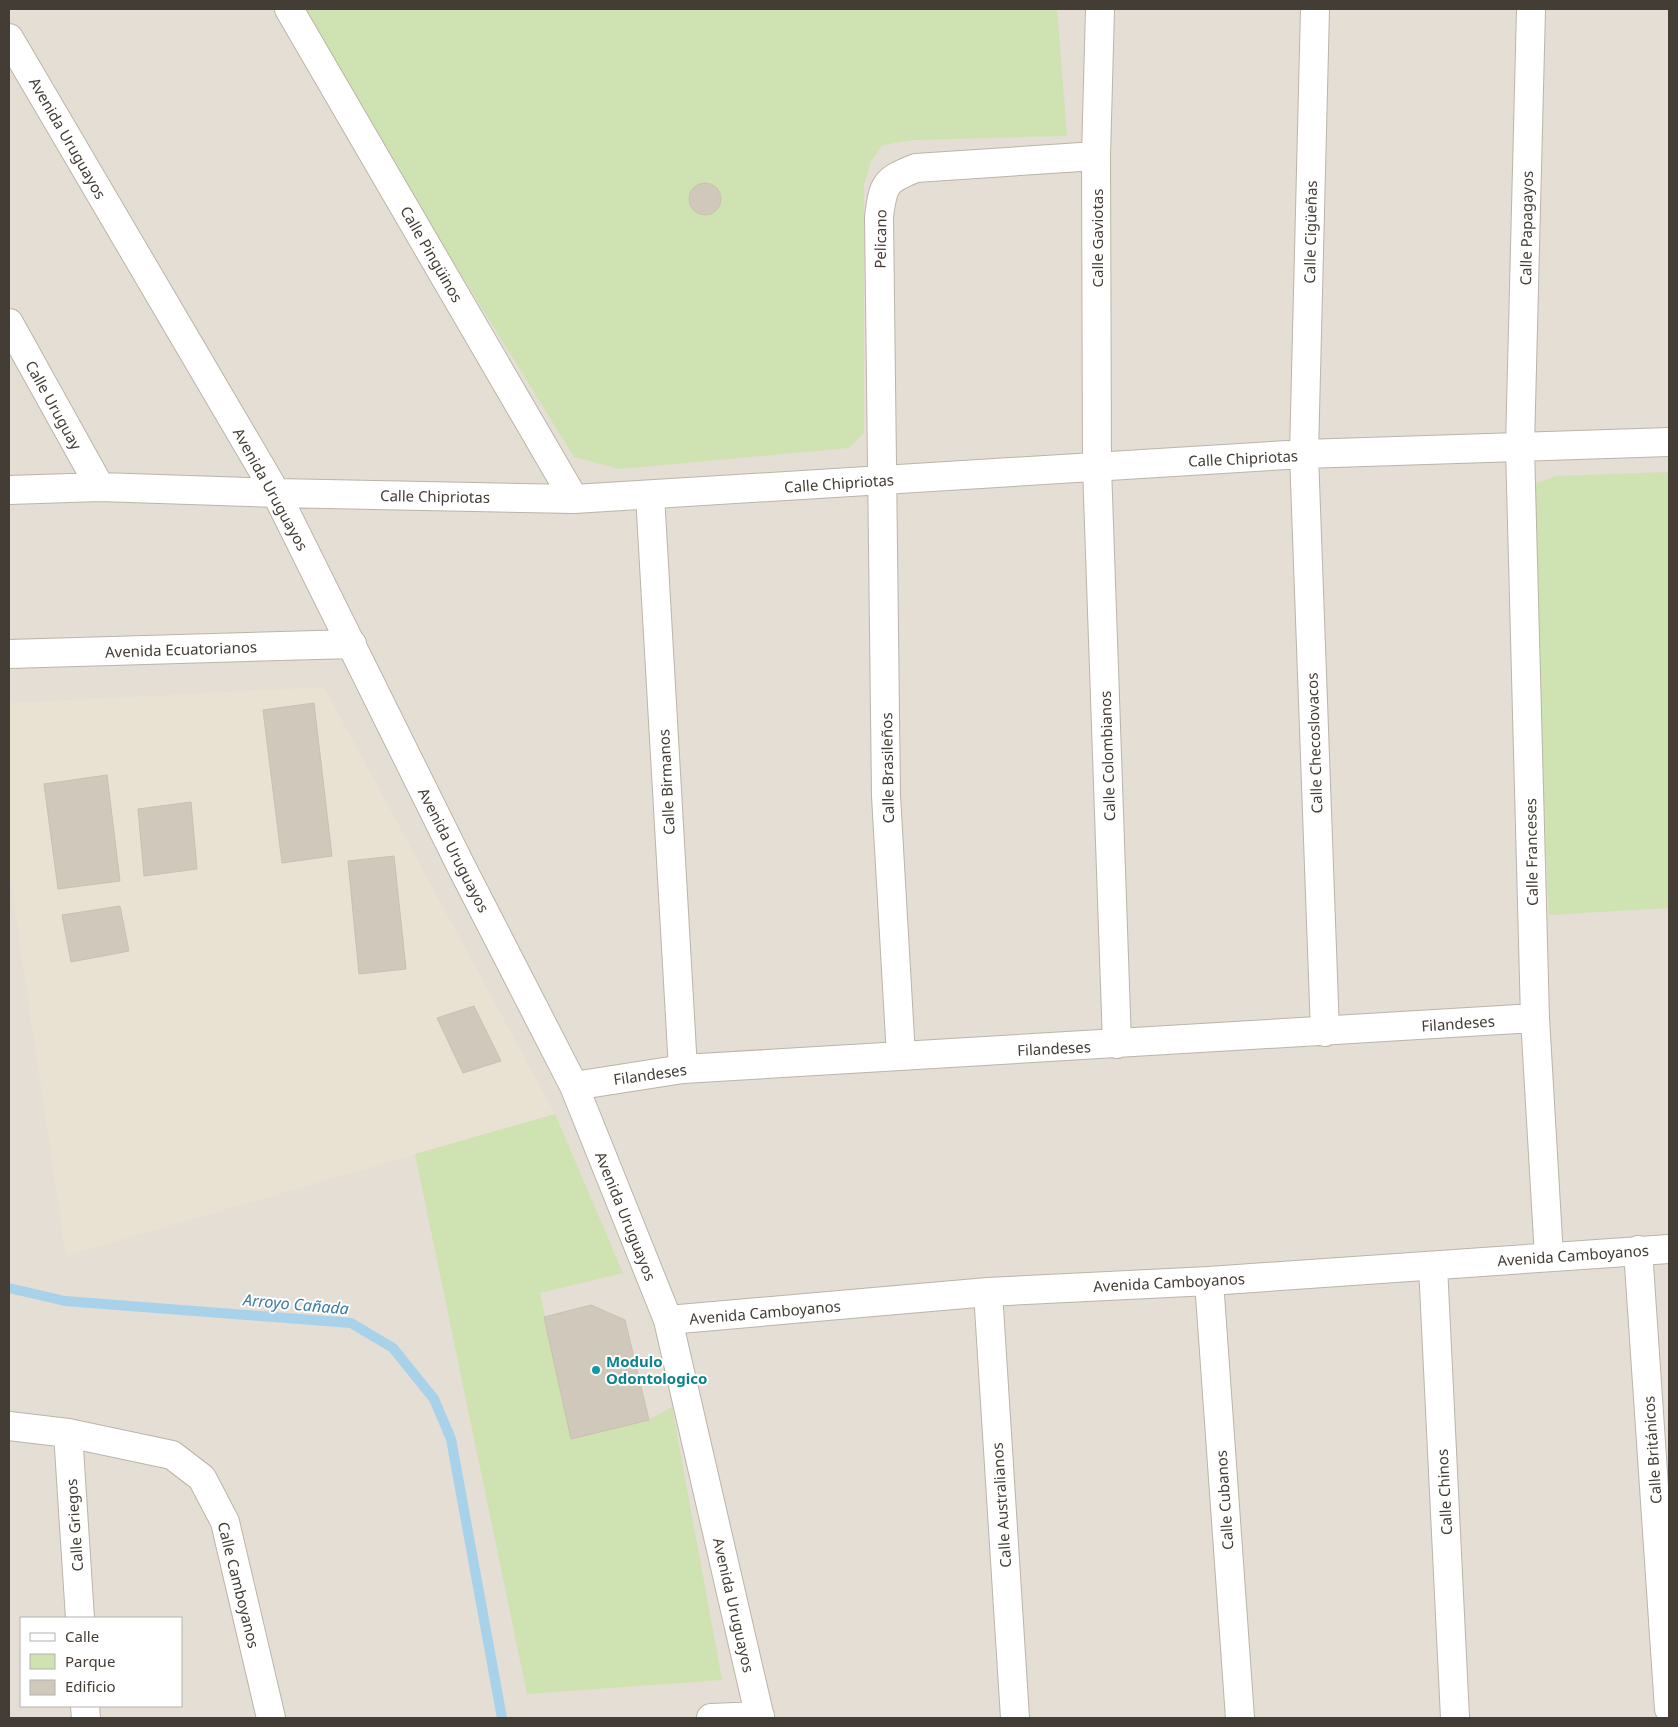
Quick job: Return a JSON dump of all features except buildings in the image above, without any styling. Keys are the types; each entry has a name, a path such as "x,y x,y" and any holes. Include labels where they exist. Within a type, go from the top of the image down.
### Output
{"street":[{"name":"Calle Pingüinos","path":"289,9 574,499"},
{"name":"Calle Gaviotas","path":"1098,467 1096,156 1100,9"},
{"name":"Calle Cigüeñas","path":"1304,454 1315,9"},
{"name":"Calle Papagayos","path":"1520,447 1531,9"},
{"name":"Avenida Uruguayos","path":"9,38 276,493 462,868 574,1086 668,1320 760,1717"},
{"name":"Pelicano","path":"884,480 879,217 882,192 895,176 916,168 1096,156"},
{"name":"Calle Uruguay","path":"9,323 100,487"},
{"name":"Calle Chipriotas","path":"9,490 100,487 276,493 574,499 1304,454 1669,442"},
{"name":"Calle Franceses","path":"1520,447 1535,1018 1549,1257"},
{"name":"Calle Checoslovacos","path":"1304,454 1325,1032"},
{"name":"Calle Colombianos","path":"1098,467 1117,1044"},
{"name":"Calle Brasileños","path":"884,480 886,796 901,1056"},
{"name":"Calle Birmanos","path":"650,495 682,1069"},
{"name":"Avenida Ecuatorianos","path":"9,654 352,644"},
{"name":"Filandeses","path":"574,1086 682,1069 1535,1018"},
{"name":"Avenida Camboyanos","path":"668,1320 988,1292 1209,1281 1669,1249"},
{"name":"Calle Británicos","path":"1638,1250 1669,1709"},
{"name":"Calle Chinos","path":"1432,1266 1455,1718"},
{"name":"Calle Cubanos","path":"1209,1281 1240,1718"},
{"name":"Calle Australianos","path":"988,1292 1015,1718"},
{"name":"Calle Camboyanos","path":"9,1426 68,1432 172,1455 202,1478 225,1522 270,1718"},
{"name":"Calle Griegos","path":"68,1432 80,1617"},
{"path":"711,1718 760,1717"}],"shaded area":[{"path":"9,9 1669,9 1669,1718 9,1718"},
{"path":"324,687 555,1114 66,1256 9,872 9,703"}],"green space":[{"path":"290,9 1057,9 1067,136 914,140 882,145 871,161 864,185 864,433 849,448 620,469 574,457 433,229"},
{"path":"1669,472 1669,908 1549,915 1530,492 1536,483 1555,476"},
{"path":"555,1114 623,1273 540,1293 571,1439 649,1420 672,1407 722,1680 527,1694 415,1154"}],"waterway":[{"name":"Arroyo Cañada","path":"9,1288 65,1301 351,1323 393,1348 434,1399 451,1439 502,1718"}],"place":[{"name":"Modulo Odontologico","path":"596,1370"}]}
